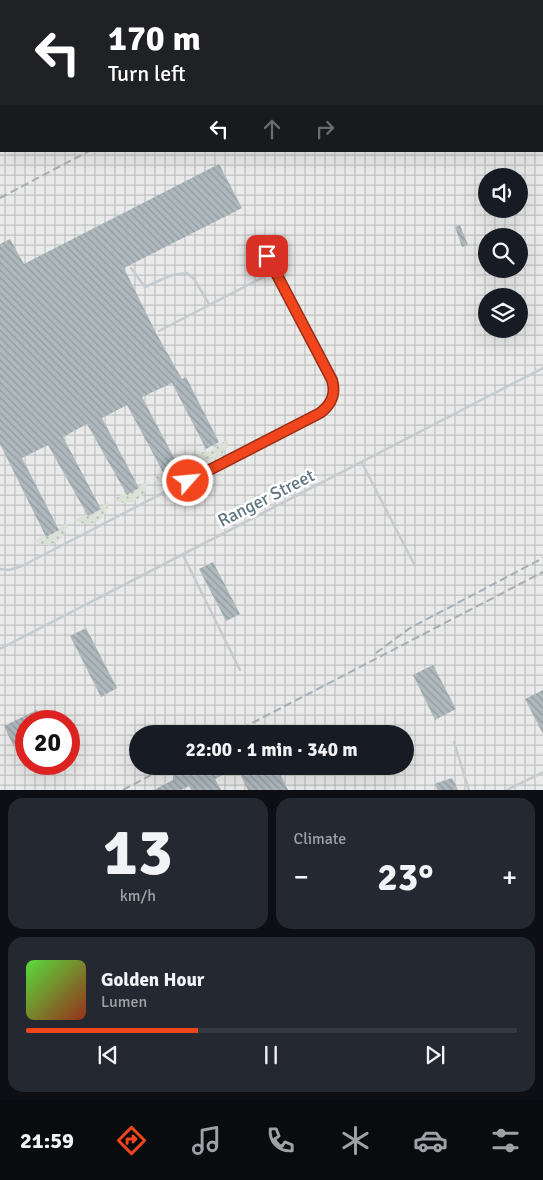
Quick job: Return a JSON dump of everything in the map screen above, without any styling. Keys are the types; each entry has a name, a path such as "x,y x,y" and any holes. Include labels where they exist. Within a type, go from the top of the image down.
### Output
{"lane":[{"path":"0,569 9,570 22,566 327,408 333,395 332,380 259,240"},
{"path":"131,268 145,287 172,275 187,273 194,279 209,304"},
{"path":"159,331 275,272"},
{"name":"Ranger Street","path":"0,649 543,368"},
{"path":"362,463 414,564"},
{"path":"183,555 240,670"},
{"path":"454,742 468,790"},
{"path":"507,790 543,772"}],"shaded area":[{"path":"0,152 543,152 543,790 0,790"},
{"path":"228,439 228,444 221,455 204,461 195,457 206,450 207,453"},
{"path":"185,461 182,472 174,480 157,482 152,479 163,473 165,476 179,469 177,465"},
{"path":"147,481 144,492 136,500 125,503 114,499 125,493 127,495"},
{"path":"108,502 105,513 97,521 86,524 75,520 87,514 88,516"},
{"path":"67,523 64,534 56,542 45,545 34,541 45,535 46,537"}],"building":[{"path":"219,164 242,208 124,268 156,333 182,379 186,377 219,442 206,449 172,383 142,397 180,469 165,476 127,405 102,418 139,488 127,495 87,424 63,437 101,509 88,516 48,445 22,458 59,530 46,537 0,444 0,244 10,239 24,264"},
{"path":"460,225 468,245 462,247 455,227"},
{"path":"213,562 240,614 226,621 199,569"},
{"path":"86,628 117,688 101,697 70,636"},
{"path":"433,665 456,709 435,720 413,675"},
{"path":"543,690 543,734 525,699"},
{"path":"15,721 15,746 14,747 4,726"},
{"path":"173,775 222,775 215,779 221,790 191,790 189,786 181,790 154,790 173,780"},
{"path":"240,775 280,775 288,790 248,790"},
{"path":"452,778 458,790 438,790 434,784"}],"railway":[{"path":"0,198 87,152"},
{"path":"376,653 410,628 543,558"},
{"path":"248,725 543,572"},
{"path":"123,790 151,775"}],"route":[{"path":"188,481 320,413 331,402 334,387 332,380 267,256"}]}
